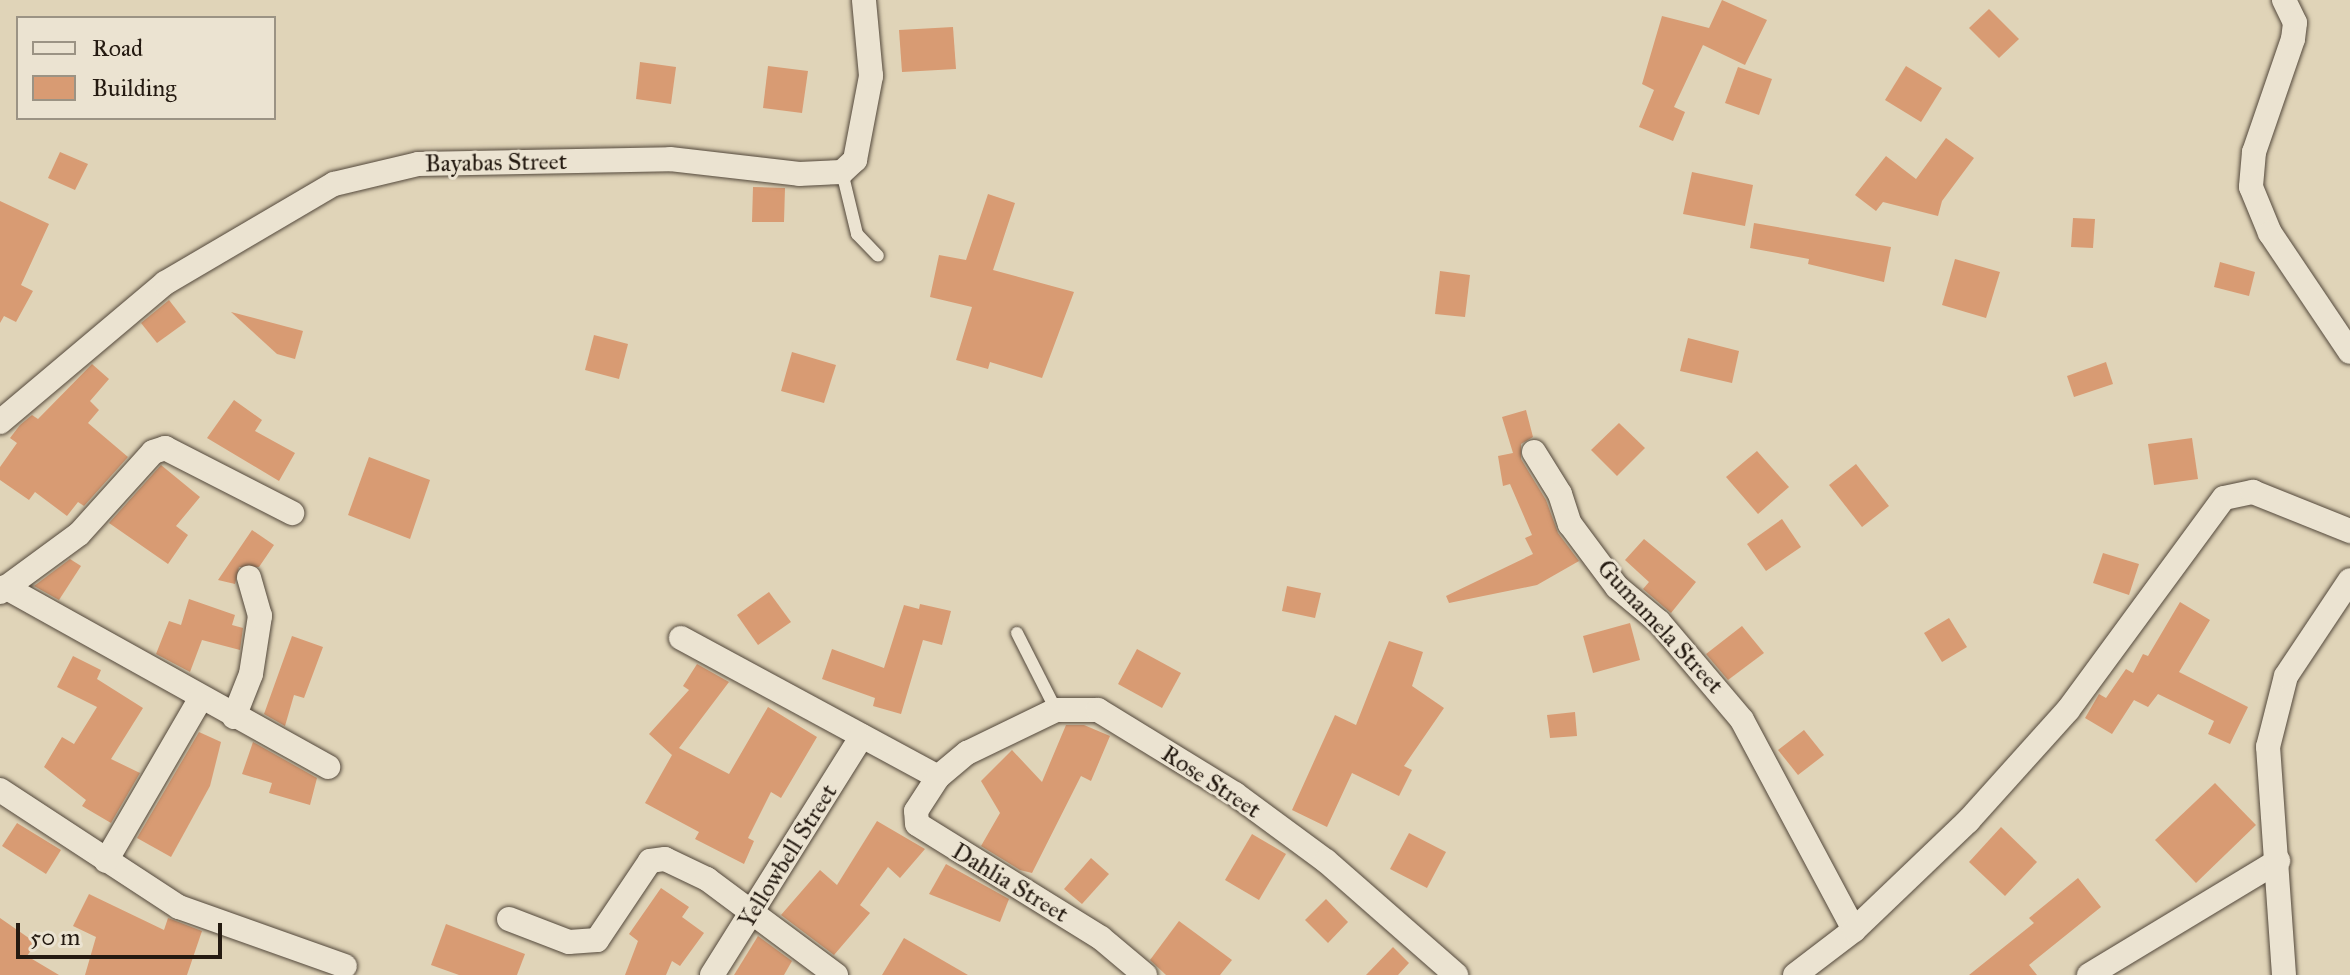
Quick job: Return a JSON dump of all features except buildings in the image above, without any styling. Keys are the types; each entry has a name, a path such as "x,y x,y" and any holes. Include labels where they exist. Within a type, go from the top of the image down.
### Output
{"street":[{"path":"842,172 855,160 871,76 864,0"},
{"path":"2284,0 2295,23 2293,39 2254,152 2251,187 2270,233 2350,352"},
{"name":"Bayabas Street","path":"0,422 165,283 334,184 433,163 670,159 799,174 842,172"},
{"path":"292,513 165,448 153,452 79,534 2,589 328,767"},
{"name":"Gumamela Street","path":"1534,452 1560,494 1570,524 1617,587 1659,622 1742,720 1854,930"},
{"path":"1795,975 1854,930 1944,848 2068,710 2224,498 2253,492 2350,531"},
{"path":"234,717 251,674 260,616 249,578"},
{"path":"2284,975 2268,747 2286,676 2350,580"},
{"path":"681,638 938,777"},
{"path":"106,861 201,698"},
{"name":"Rose Street","path":"938,777 967,753 1056,710 1098,710 1235,794 1393,915 1456,975"},
{"name":"Yellowbell Street","path":"712,975 755,912 862,736"},
{"name":"Dahlia Street","path":"938,777 916,811 917,824 1101,938 1145,975"},
{"path":"0,790 106,861 190,912 345,966"},
{"path":"509,919 569,942 583,945 597,940 650,861 665,859 755,912 836,975"},
{"path":"2089,975 2278,861"}],"lane":[{"path":"842,172 857,234 878,256"},
{"path":"1017,633 1056,710"}]}
